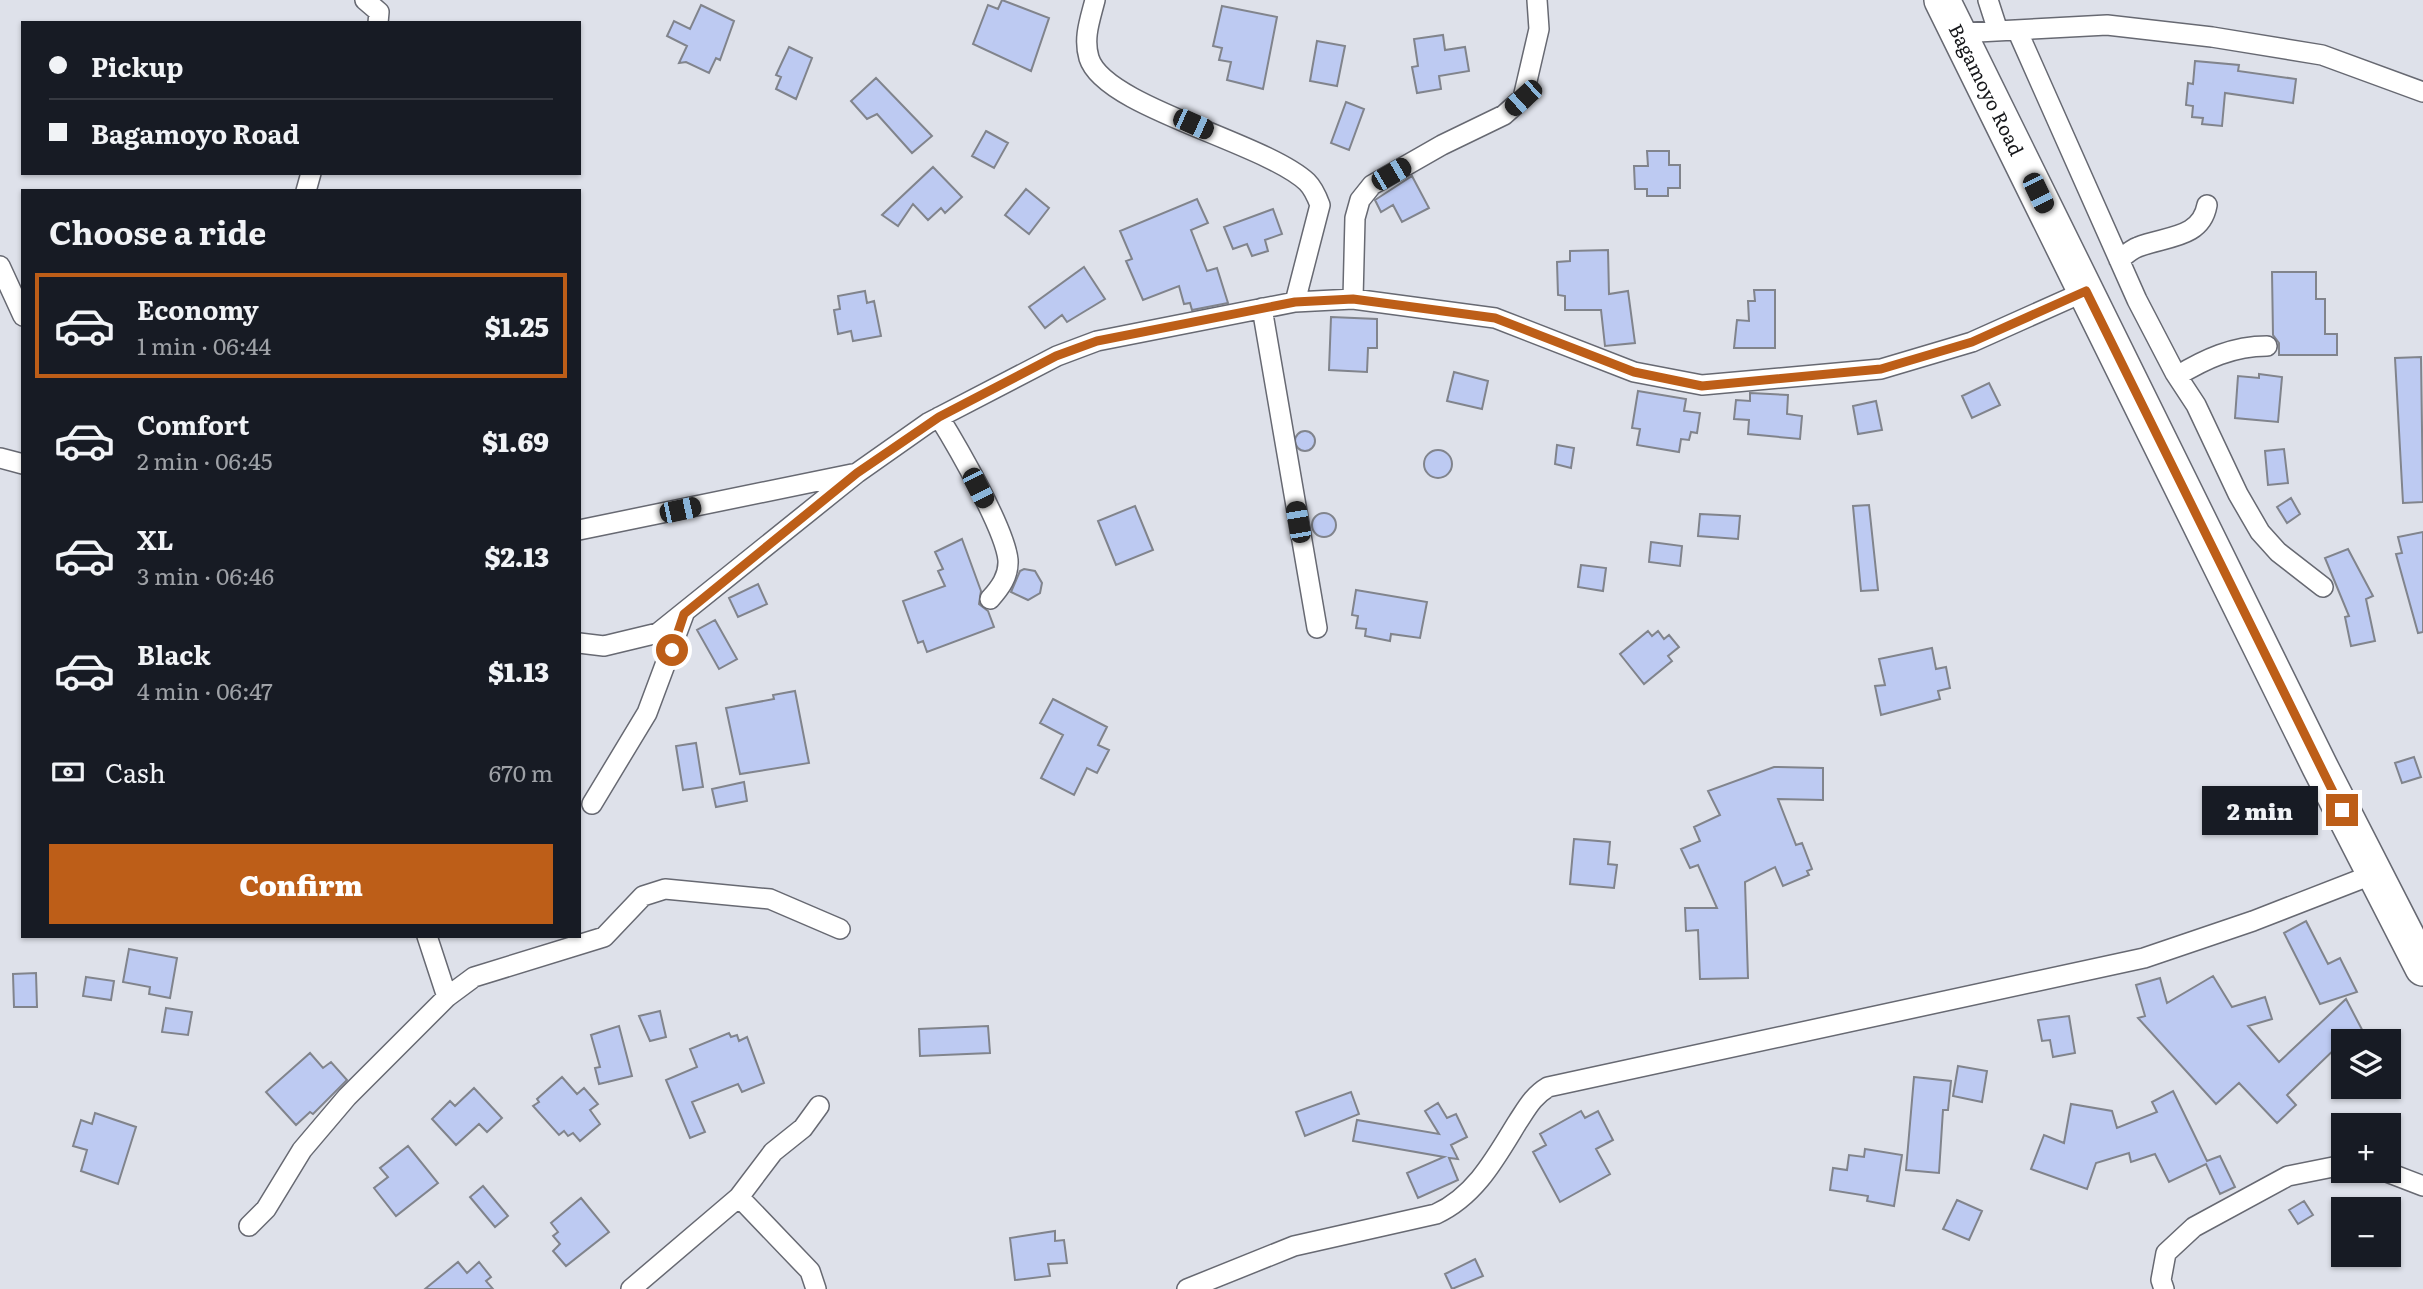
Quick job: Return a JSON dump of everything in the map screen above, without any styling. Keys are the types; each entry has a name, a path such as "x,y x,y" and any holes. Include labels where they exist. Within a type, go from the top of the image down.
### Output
{"highway":[{"name":"Bagamoyo Road","path":"1942,0 2423,968"}],"street":[{"path":"365,0 379,12 378,21"},
{"path":"1096,0 1086,37 1090,61 1105,80 1125,94 1239,144 1306,181 1314,191 1320,205 1295,302"},
{"path":"1353,299 1355,219 1360,200 1372,184 1442,145 1504,115 1523,98 1539,29 1537,0"},
{"path":"1988,0 2008,30 2137,300 2177,376 2196,405 2260,532 2278,552 2323,587"},
{"path":"1959,33 2107,25 2211,37 2322,55 2423,92"},
{"path":"2119,260 2137,247 2184,234 2196,227 2204,219 2207,205"},
{"path":"0,266 21,312"},
{"path":"581,643 604,646 657,634 857,473 939,417 1056,356 1097,341 1295,302 1353,299 1495,318 1634,372 1702,386 1881,369 1972,342 2086,291"},
{"path":"1262,308 1317,628"},
{"path":"2177,376 2206,360 2239,347 2267,346"},
{"path":"939,417 957,446 1004,545 1007,570 1003,581 990,599"},
{"path":"0,458 21,463"},
{"path":"581,530 857,473"},
{"path":"592,804 647,713 684,614"},
{"path":"1187,1289 1294,1246 1436,1214 1455,1205 1488,1169 1531,1100 1548,1087 2144,958 2253,921 2374,874"},
{"path":"249,1226 267,1209 302,1150 347,1097 447,997 486,972 604,937 643,895 654,891 761,898 840,929"},
{"path":"428,938 447,997"},
{"path":"631,1289 739,1197 773,1152 803,1128 819,1105"},
{"path":"2164,1289 2161,1280 2166,1252 2194,1227 2288,1176 2331,1167"},
{"path":"2401,1178 2423,1186"},
{"path":"739,1197 810,1271 816,1289"}],"building":[{"path":"1002,0 1049,18 1031,71 973,44 988,5 998,9"},
{"path":"701,5 734,21 720,60 716,58 709,73 686,62 679,63 687,46 667,36 674,21 690,29"},
{"path":"1222,6 1277,17 1263,89 1227,80 1231,62 1219,60 1222,48 1213,46"},
{"path":"1443,35 1445,50 1465,47 1469,71 1439,76 1441,89 1417,93 1412,67 1418,66 1414,39"},
{"path":"1317,41 1345,46 1337,86 1310,81"},
{"path":"789,47 812,58 796,99 776,89 781,77 776,75"},
{"path":"2195,61 2239,65 2238,71 2296,79 2293,103 2225,93 2222,126 2202,124 2203,118 2192,117 2193,106 2186,105 2188,83 2193,84"},
{"path":"876,78 932,136 912,153 877,114 867,119 851,101"},
{"path":"1346,102 1364,109 1349,150 1331,143"},
{"path":"986,131 1008,143 994,168 972,156"},
{"path":"1647,151 1669,151 1669,165 1680,165 1680,188 1668,188 1668,196 1647,196 1647,189 1635,189 1634,166 1648,166"},
{"path":"933,167 962,197 945,213 941,208 928,220 913,204 898,226 882,215"},
{"path":"1412,176 1429,208 1402,222 1393,205 1381,212 1375,200"},
{"path":"1026,189 1049,208 1029,234 1005,215"},
{"path":"1197,199 1208,223 1191,230 1207,271 1217,268 1228,303 1192,310 1190,303 1184,304 1179,286 1143,300 1126,261 1132,259 1120,231"},
{"path":"1273,209 1282,234 1265,240 1268,251 1252,256 1247,244 1233,249 1224,227"},
{"path":"1608,250 1609,294 1628,291 1635,343 1605,346 1601,310 1565,310 1565,296 1558,295 1557,262 1570,261 1570,251"},
{"path":"1084,267 1105,299 1067,322 1062,315 1045,328 1029,307"},
{"path":"2272,272 2316,272 2316,299 2325,299 2325,334 2337,334 2337,355 2279,355 2279,343 2273,335"},
{"path":"1754,290 1775,290 1775,348 1734,348 1737,320 1749,321 1748,301 1755,301"},
{"path":"865,291 867,303 874,301 881,336 853,341 851,331 838,334 834,310 840,309 838,296"},
{"path":"1331,317 1377,319 1377,348 1368,348 1367,372 1329,370"},
{"path":"2421,357 2423,502 2403,503 2395,358"},
{"path":"1454,372 1488,381 1482,409 1447,401"},
{"path":"2259,374 2282,377 2278,422 2235,418 2238,376 2259,378"},
{"path":"1989,383 2000,405 1972,418 1962,396"},
{"path":"1638,391 1686,399 1684,411 1700,413 1697,433 1691,432 1689,440 1681,439 1679,452 1637,445 1640,429 1632,428"},
{"path":"1750,393 1788,395 1787,414 1802,416 1800,439 1748,434 1749,420 1734,419 1736,400 1750,401"},
{"path":"1876,401 1882,430 1858,434 1853,406"},
{"path":"1305,431 1312,434 1315,441 1312,448 1305,451 1298,448 1295,441 1298,434"},
{"path":"1557,445 1574,448 1571,468 1555,464"},
{"path":"2284,449 2288,483 2268,485 2265,451"},
{"path":"1438,450 1448,454 1452,464 1448,474 1438,478 1428,474 1424,464 1428,454"},
{"path":"2291,498 2300,514 2287,523 2277,507"},
{"path":"1869,505 1878,590 1861,591 1853,506"},
{"path":"1135,506 1153,550 1116,565 1098,521"},
{"path":"1324,513 1333,516 1336,525 1333,534 1324,537 1315,534 1312,525 1315,516"},
{"path":"1700,514 1740,516 1738,539 1698,536"},
{"path":"2423,532 2423,632 2418,633 2396,554 2402,553 2398,537"},
{"path":"962,539 981,591 979,604 988,611 994,627 927,652 923,641 918,643 903,601 945,586 938,571 943,569 935,552"},
{"path":"1651,542 1682,546 1680,566 1649,562"},
{"path":"2348,549 2373,596 2366,599 2375,641 2351,646 2345,617 2349,616 2325,558"},
{"path":"1581,565 1606,568 1603,591 1578,587"},
{"path":"1020,571 1035,571 1042,583 1040,593 1028,600 1011,592"},
{"path":"758,584 767,604 738,617 729,598"},
{"path":"1356,590 1427,602 1420,638 1391,634 1390,641 1365,636 1366,629 1356,628 1358,616 1352,615"},
{"path":"715,620 737,659 719,669 697,630"},
{"path":"1648,631 1652,636 1658,631 1664,639 1669,635 1679,647 1668,656 1672,661 1644,684 1620,654"},
{"path":"1932,648 1936,669 1946,667 1950,688 1938,691 1940,699 1881,715 1875,686 1885,685 1879,659"},
{"path":"795,691 809,763 740,774 726,708 774,699 773,695"},
{"path":"1053,699 1107,727 1098,745 1109,750 1097,773 1087,768 1074,795 1041,778 1063,735 1040,723"},
{"path":"696,743 703,787 683,790 676,746"},
{"path":"2414,757 2421,777 2402,783 2395,763"},
{"path":"1774,767 1823,768 1823,800 1778,799 1796,845 1802,843 1812,869 1807,871 1809,875 1783,886 1775,867 1745,882 1748,978 1700,979 1698,930 1686,931 1685,908 1717,908 1698,865 1690,868 1681,849 1700,841 1694,827 1720,815 1708,791"},
{"path":"744,782 747,801 716,807 712,789"},
{"path":"1574,839 1610,842 1608,864 1617,865 1614,888 1570,884"},
{"path":"2306,921 2328,964 2340,958 2357,992 2320,1004 2284,933"},
{"path":"129,949 177,958 170,998 149,994 150,987 123,982"},
{"path":"36,973 37,1007 14,1007 13,974"},
{"path":"2213,976 2232,1007 2265,997 2272,1019 2248,1026 2279,1062 2346,999 2362,1029 2331,1029 2331,1053 2287,1095 2296,1105 2277,1123 2239,1083 2216,1104 2138,1018 2145,1016 2136,985 2160,978 2167,1003"},
{"path":"86,977 114,981 111,1000 83,996"},
{"path":"166,1008 192,1012 188,1035 162,1032"},
{"path":"660,1011 666,1037 650,1041 639,1016"},
{"path":"2069,1016 2075,1053 2053,1057 2050,1040 2042,1041 2038,1020"},
{"path":"619,1026 632,1076 599,1084 595,1068 600,1067 591,1035"},
{"path":"988,1026 990,1053 920,1056 919,1029"},
{"path":"729,1033 731,1037 737,1035 739,1041 747,1037 764,1083 742,1092 738,1084 692,1102 705,1132 690,1138 666,1080 697,1067 690,1049"},
{"path":"310,1053 323,1068 331,1062 347,1080 313,1114 310,1112 296,1125 266,1092"},
{"path":"1958,1066 1987,1071 1982,1102 1953,1096"},
{"path":"562,1077 577,1094 584,1088 598,1104 590,1110 600,1124 580,1141 573,1133 568,1136 564,1131 559,1135 533,1106 539,1102 537,1099"},
{"path":"1914,1077 1951,1081 1948,1110 1943,1110 1939,1173 1906,1170"},
{"path":"474,1088 502,1118 487,1132 479,1124 456,1145 432,1119 450,1101 455,1106"},
{"path":"2173,1091 2207,1161 2220,1156 2235,1187 2220,1194 2206,1164 2169,1182 2155,1154 2131,1162 2129,1153 2096,1163 2087,1189 2031,1169 2044,1135 2064,1143 2071,1104 2112,1111 2117,1128 2157,1112 2152,1102"},
{"path":"1351,1092 1359,1114 1305,1136 1296,1112"},
{"path":"1438,1103 1447,1118 1456,1114 1467,1137 1451,1145 1458,1159 1449,1158 1458,1180 1418,1198 1407,1173 1444,1157 1353,1141 1357,1120 1439,1134 1425,1111"},
{"path":"1581,1111 1585,1118 1598,1111 1613,1140 1596,1149 1610,1174 1560,1202 1533,1152 1546,1145 1540,1134"},
{"path":"95,1113 136,1127 118,1184 81,1171 87,1150 73,1146 81,1120 92,1124"},
{"path":"408,1146 438,1183 396,1216 374,1188 388,1177 380,1168"},
{"path":"1865,1149 1902,1155 1894,1206 1867,1201 1868,1196 1830,1190 1833,1168 1847,1170 1849,1155 1864,1157"},
{"path":"483,1186 508,1216 495,1227 470,1197"},
{"path":"581,1198 609,1232 566,1266 553,1251 560,1244 553,1236 558,1232 551,1223"},
{"path":"1957,1200 1982,1211 1969,1240 1943,1229"},
{"path":"2304,1201 2313,1215 2298,1224 2289,1210"},
{"path":"1055,1231 1055,1241 1064,1240 1067,1263 1048,1264 1050,1276 1015,1280 1010,1238"},
{"path":"1475,1259 1483,1276 1452,1289 1445,1274"},
{"path":"458,1262 467,1273 479,1262 491,1277 486,1281 493,1289 425,1289"}],"route":[{"path":"672,650 684,614 786,534 857,473 928,423 1056,356 1097,341 1295,302 1353,299 1495,318 1634,372 1702,386 1802,379 1881,369 1972,342 2086,291 2342,810"}]}
